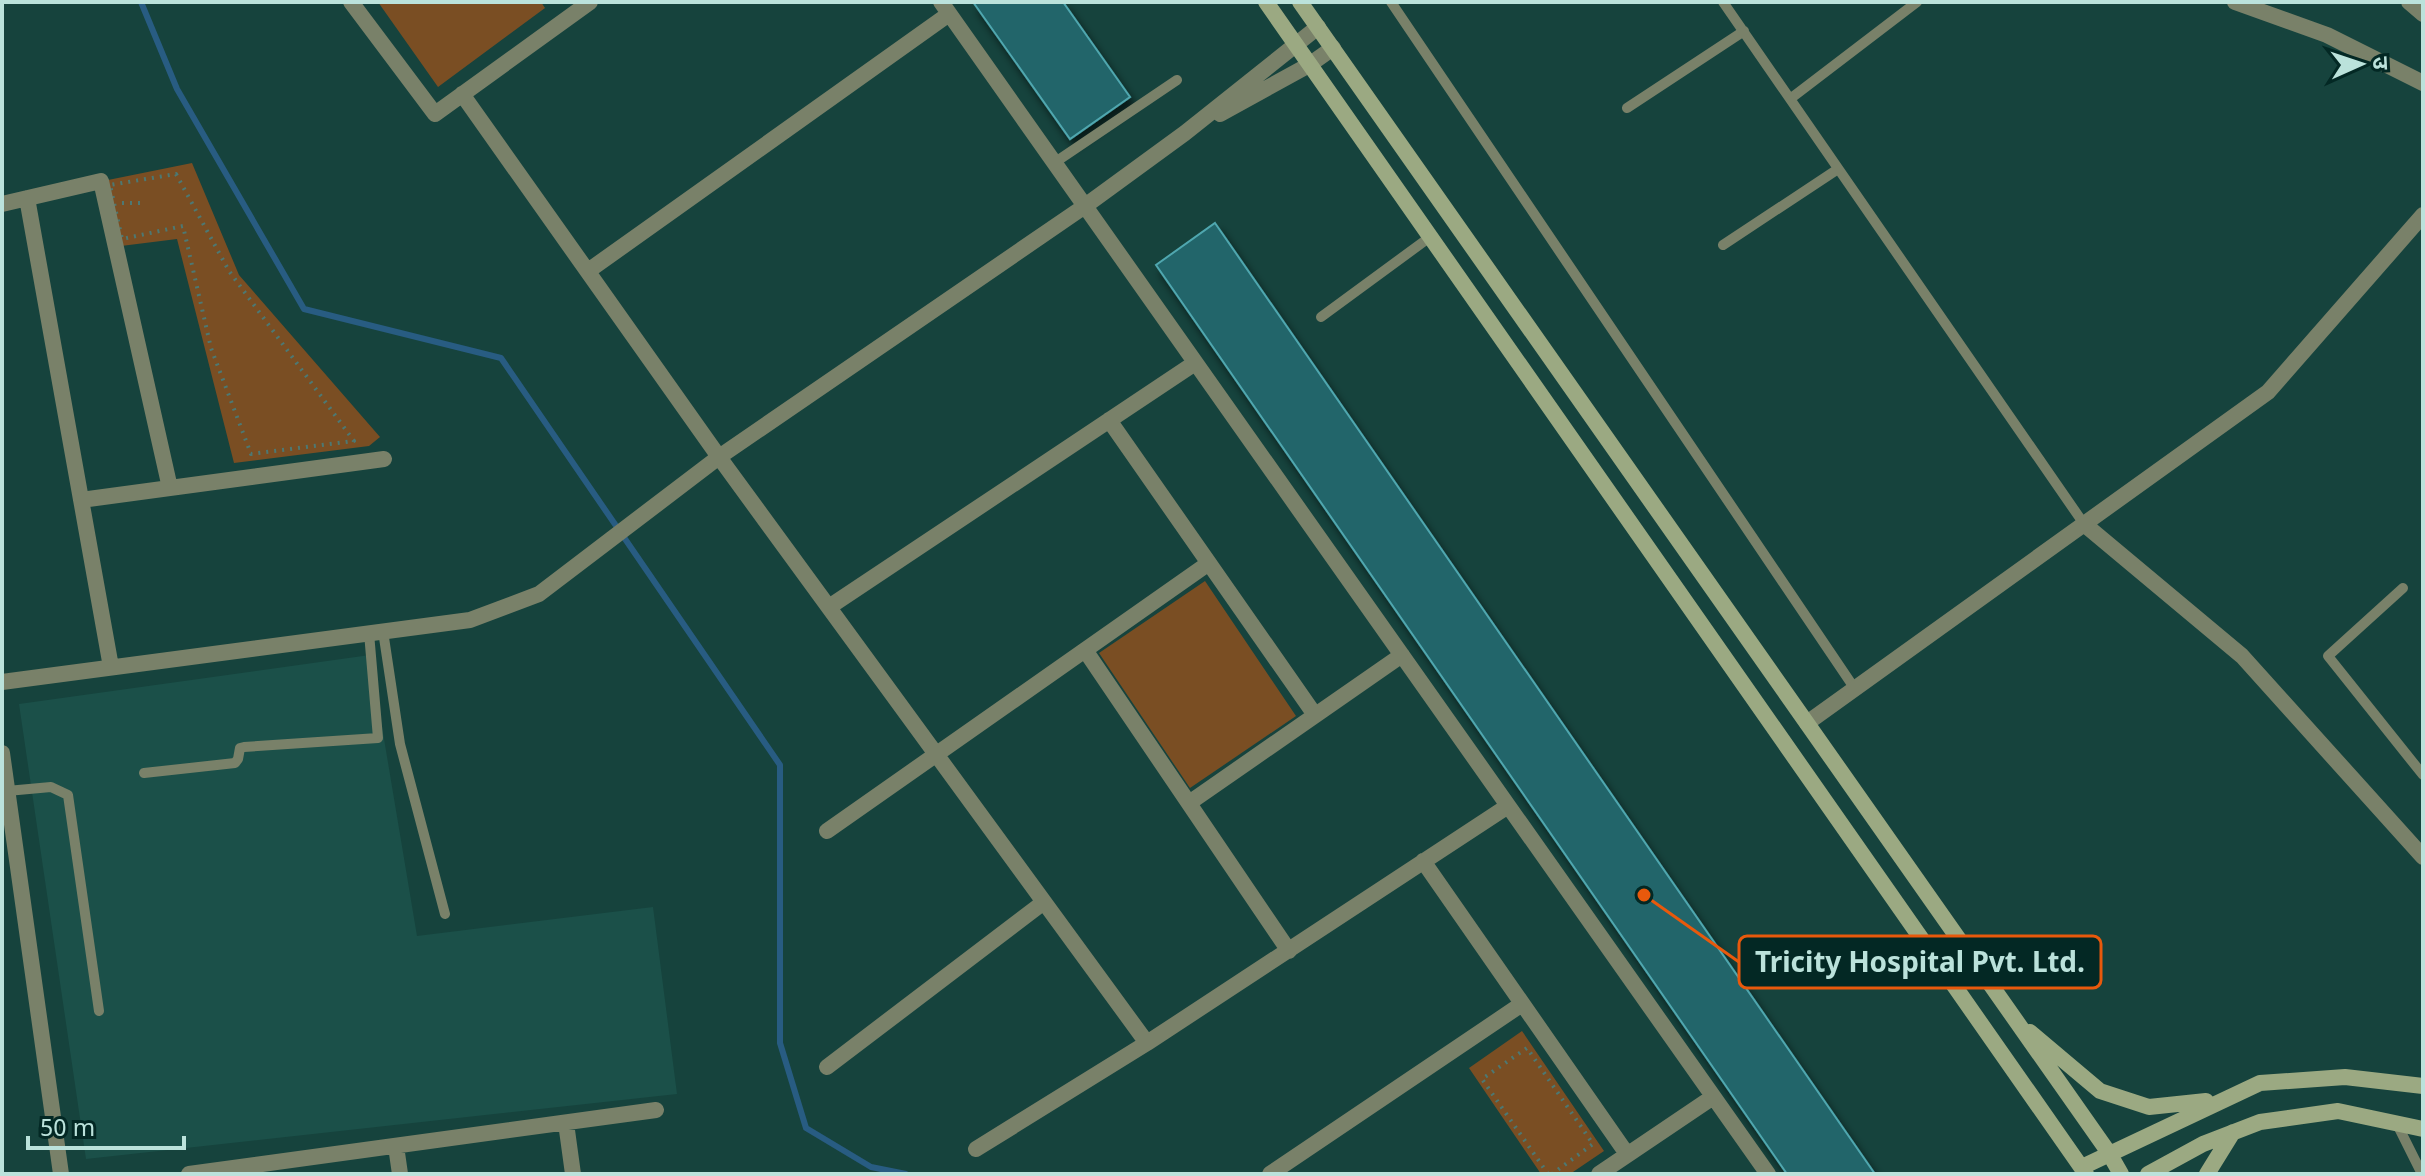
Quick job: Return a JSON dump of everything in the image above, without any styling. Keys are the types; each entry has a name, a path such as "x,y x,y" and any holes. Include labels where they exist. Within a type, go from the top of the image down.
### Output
{"main road":[{"path":"1266,2 2081,1172 2109,1153 2260,1083 2345,1077 2423,1086"},
{"path":"1300,2 2121,1174"},
{"path":"2011,1015 2100,1091 2149,1107 2223,1099"},
{"path":"2148,1174 2203,1144 2260,1122 2338,1111 2423,1129"},
{"path":"2207,1174 2233,1132"}],"street":[{"path":"351,2 435,114 590,2"},
{"path":"2235,2 2327,35 2423,83"},
{"path":"2409,2 2423,14"},
{"path":"588,271 945,8 1768,1174"},
{"path":"2,682 470,620 539,594 719,457 1085,206 1185,133 1294,43 1318,27"},
{"path":"1185,133 1309,65 1333,48"},
{"path":"462,94 719,457 1147,1043"},
{"path":"2,204 101,181 170,488"},
{"path":"27,198 111,667"},
{"path":"1807,723 2268,392 2423,215"},
{"path":"829,607 1195,363"},
{"path":"1109,420 1315,715"},
{"path":"81,500 384,459"},
{"path":"2084,524 2242,656 2423,857"},
{"path":"827,831 1209,563"},
{"path":"1085,650 1289,951"},
{"path":"1189,803 1402,655"},
{"path":"2,753 61,1174"},
{"path":"976,1149 1147,1043 1508,806"},
{"path":"1423,861 1627,1154"},
{"path":"827,1067 1044,902"},
{"path":"1270,1174 1522,1004"},
{"path":"1599,1174 1713,1097"},
{"path":"189,1174 232,1171 656,1110"},
{"path":"566,1123 573,1174"},
{"path":"396,1146 400,1174"}],"lane":[{"path":"1391,2 1855,689"},
{"path":"1723,2 2084,524"},
{"path":"1790,99 1917,2"},
{"path":"1627,108 1744,31"},
{"path":"1054,163 1177,80"},
{"path":"1723,245 1838,169"},
{"path":"1321,317 1430,237"},
{"path":"2403,588 2328,656 2423,775"},
{"path":"144,773 235,763 240,748 244,747 378,738 376,632"},
{"path":"376,632 400,744 445,914"},
{"path":"7,791 51,787 68,795 99,1011"},
{"path":"2396,1122 2422,1174"}],"path":[{"path":"176,174 229,271 354,441 251,454 211,348 183,226 122,239 114,203 110,185 176,174"},
{"path":"114,203 144,203"},
{"path":"1527,1048 1593,1144 1550,1174 1482,1079 1527,1048"}],"shaded area":[{"path":"378,2 541,2 545,8 438,87"},
{"path":"192,163 239,275 380,437 369,446 234,463 177,239 121,246 108,180"},
{"path":"1205,581 1296,716 1190,788 1099,653"},
{"path":"370,655 417,936 653,907 677,1094 86,1159 19,704"},
{"path":"1522,1031 1604,1151 1570,1174 1541,1174 1469,1068"}],"building":[{"path":"973,2 1063,2 1130,97 1070,139"},
{"path":"1215,223 1875,1174 1787,1174 1156,265"}],"waterway":[{"path":"141,2 177,89 304,309 501,358 780,765 780,1043 806,1128 871,1167 906,1174"}],"place":[{"name":"Tricity Hospital Pvt. Ltd.","path":"1644,895"}]}
